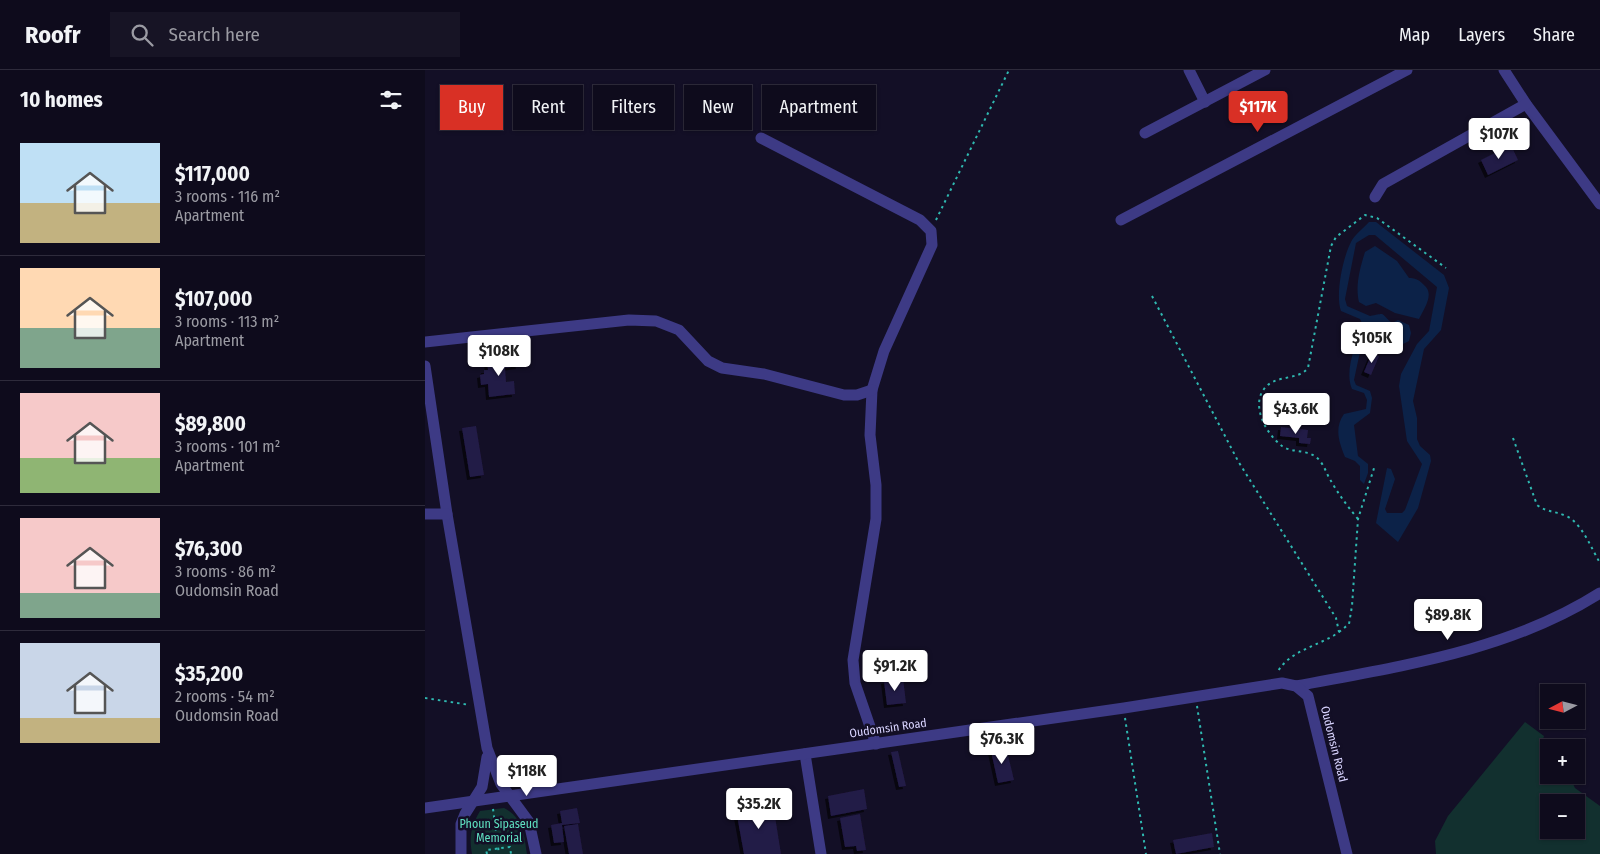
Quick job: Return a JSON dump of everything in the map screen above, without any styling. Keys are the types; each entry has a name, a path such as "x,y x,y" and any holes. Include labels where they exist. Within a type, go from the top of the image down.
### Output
{"street":[{"path":"1189,70 1205,102"},
{"path":"1145,133 1265,70"},
{"path":"1121,220 1407,70"},
{"path":"1505,70 1526,104 1600,204"},
{"path":"1375,197 1383,184 1526,104"},
{"path":"761,138 920,220 931,231 932,245 884,351 871,390 870,435 876,484 876,519 853,660 855,683 876,744"},
{"path":"425,342 629,320 656,321 679,330 708,361 722,368 764,374 844,395 857,395 871,390"},
{"path":"425,366 447,514 487,748 501,784 529,822 536,854"},
{"path":"425,514 447,514"},
{"path":"1296,686 1406,666 1493,643 1579,607 1600,593"},
{"name":"Oudomsin Road","path":"425,808 1124,708 1282,683 1296,686 1308,696 1347,854"},
{"path":"461,854 461,824 482,787 487,770 487,748"},
{"path":"805,754 821,854"}],"path":[{"path":"931,231 1009,70"},
{"path":"1358,519 1342,499 1320,461 1311,453 1283,447 1269,433 1260,419 1263,390 1269,384 1287,376 1302,374 1308,368 1331,246 1336,237 1365,215 1377,218 1446,268"},
{"path":"1152,296 1164,323 1238,461 1336,618 1339,632"},
{"path":"1513,438 1537,505 1544,511 1567,516 1577,524 1600,563"},
{"path":"1272,684 1281,667 1297,654 1339,632 1349,624 1358,519 1375,465"},
{"path":"1196,697 1220,854"},
{"path":"425,698 479,706"},
{"path":"1124,708 1146,854"},
{"path":"491,799 499,854"},
{"path":"487,854 487,850 510,847 511,854"}],"green space":[{"path":"1525,722 1544,736 1543,739 1540,739 1539,751 1540,784 1573,784 1575,788 1583,794 1540,794 1540,839 1585,839 1585,795 1600,806 1600,854 1436,854 1435,841 1448,816"},
{"name":"Phoun Sipaseud Memorial","path":"504,808 519,822 527,854 472,854 471,832 480,811"}],"water":[{"path":"1369,222 1376,222 1444,275 1449,288 1441,330 1424,349 1413,401 1417,418 1417,439 1420,446 1430,455 1431,461 1418,508 1398,542 1376,523 1387,468 1391,469 1395,479 1385,509 1387,513 1402,513 1405,510 1422,464 1407,441 1399,386 1401,374 1417,344 1429,331 1437,287 1375,235 1369,235 1356,243 1345,299 1347,306 1370,316 1383,314 1392,323 1398,320 1409,325 1411,333 1409,341 1399,346 1380,332 1373,334 1361,347 1354,380 1356,385 1370,391 1372,398 1370,413 1354,425 1358,456 1368,464 1368,473 1364,484 1360,480 1360,466 1355,461 1345,457 1339,440 1338,430 1344,414 1366,409 1367,400 1364,393 1352,389 1349,374 1354,349 1363,325 1360,319 1341,311 1339,286 1351,242"},
{"path":"1375,246 1397,261 1409,278 1419,281 1427,289 1429,297 1419,319 1395,313 1376,303 1366,306 1359,302 1358,283 1363,258 1365,252"}],"building":[{"path":"1511,145 1518,160 1488,175 1481,160"},
{"path":"1372,353 1379,356 1371,375 1364,372"},
{"path":"517,357 519,366 505,368 506,382 514,381 515,394 489,397 488,384 481,385 480,375 484,374 484,370 488,370 487,361"},
{"path":"1299,411 1303,420 1297,422 1294,413"},
{"path":"476,426 484,475 470,477 462,428"},
{"path":"1281,427 1308,430 1307,438 1311,438 1310,444 1299,443 1299,438 1280,436"},
{"path":"903,678 906,703 887,705 884,681"},
{"path":"1006,747 1014,780 998,783 991,751"},
{"path":"898,751 906,786 899,787 891,752"},
{"path":"864,789 867,809 831,816 828,796"},
{"path":"773,804 781,854 744,854 736,810"},
{"path":"577,808 580,823 562,825 564,842 554,843 551,825 562,823 560,811"},
{"path":"860,814 866,850 857,851 856,846 845,847 840,818"},
{"path":"578,824 583,854 569,854 564,826"},
{"path":"1212,833 1214,847 1176,854 1173,840"}]}
